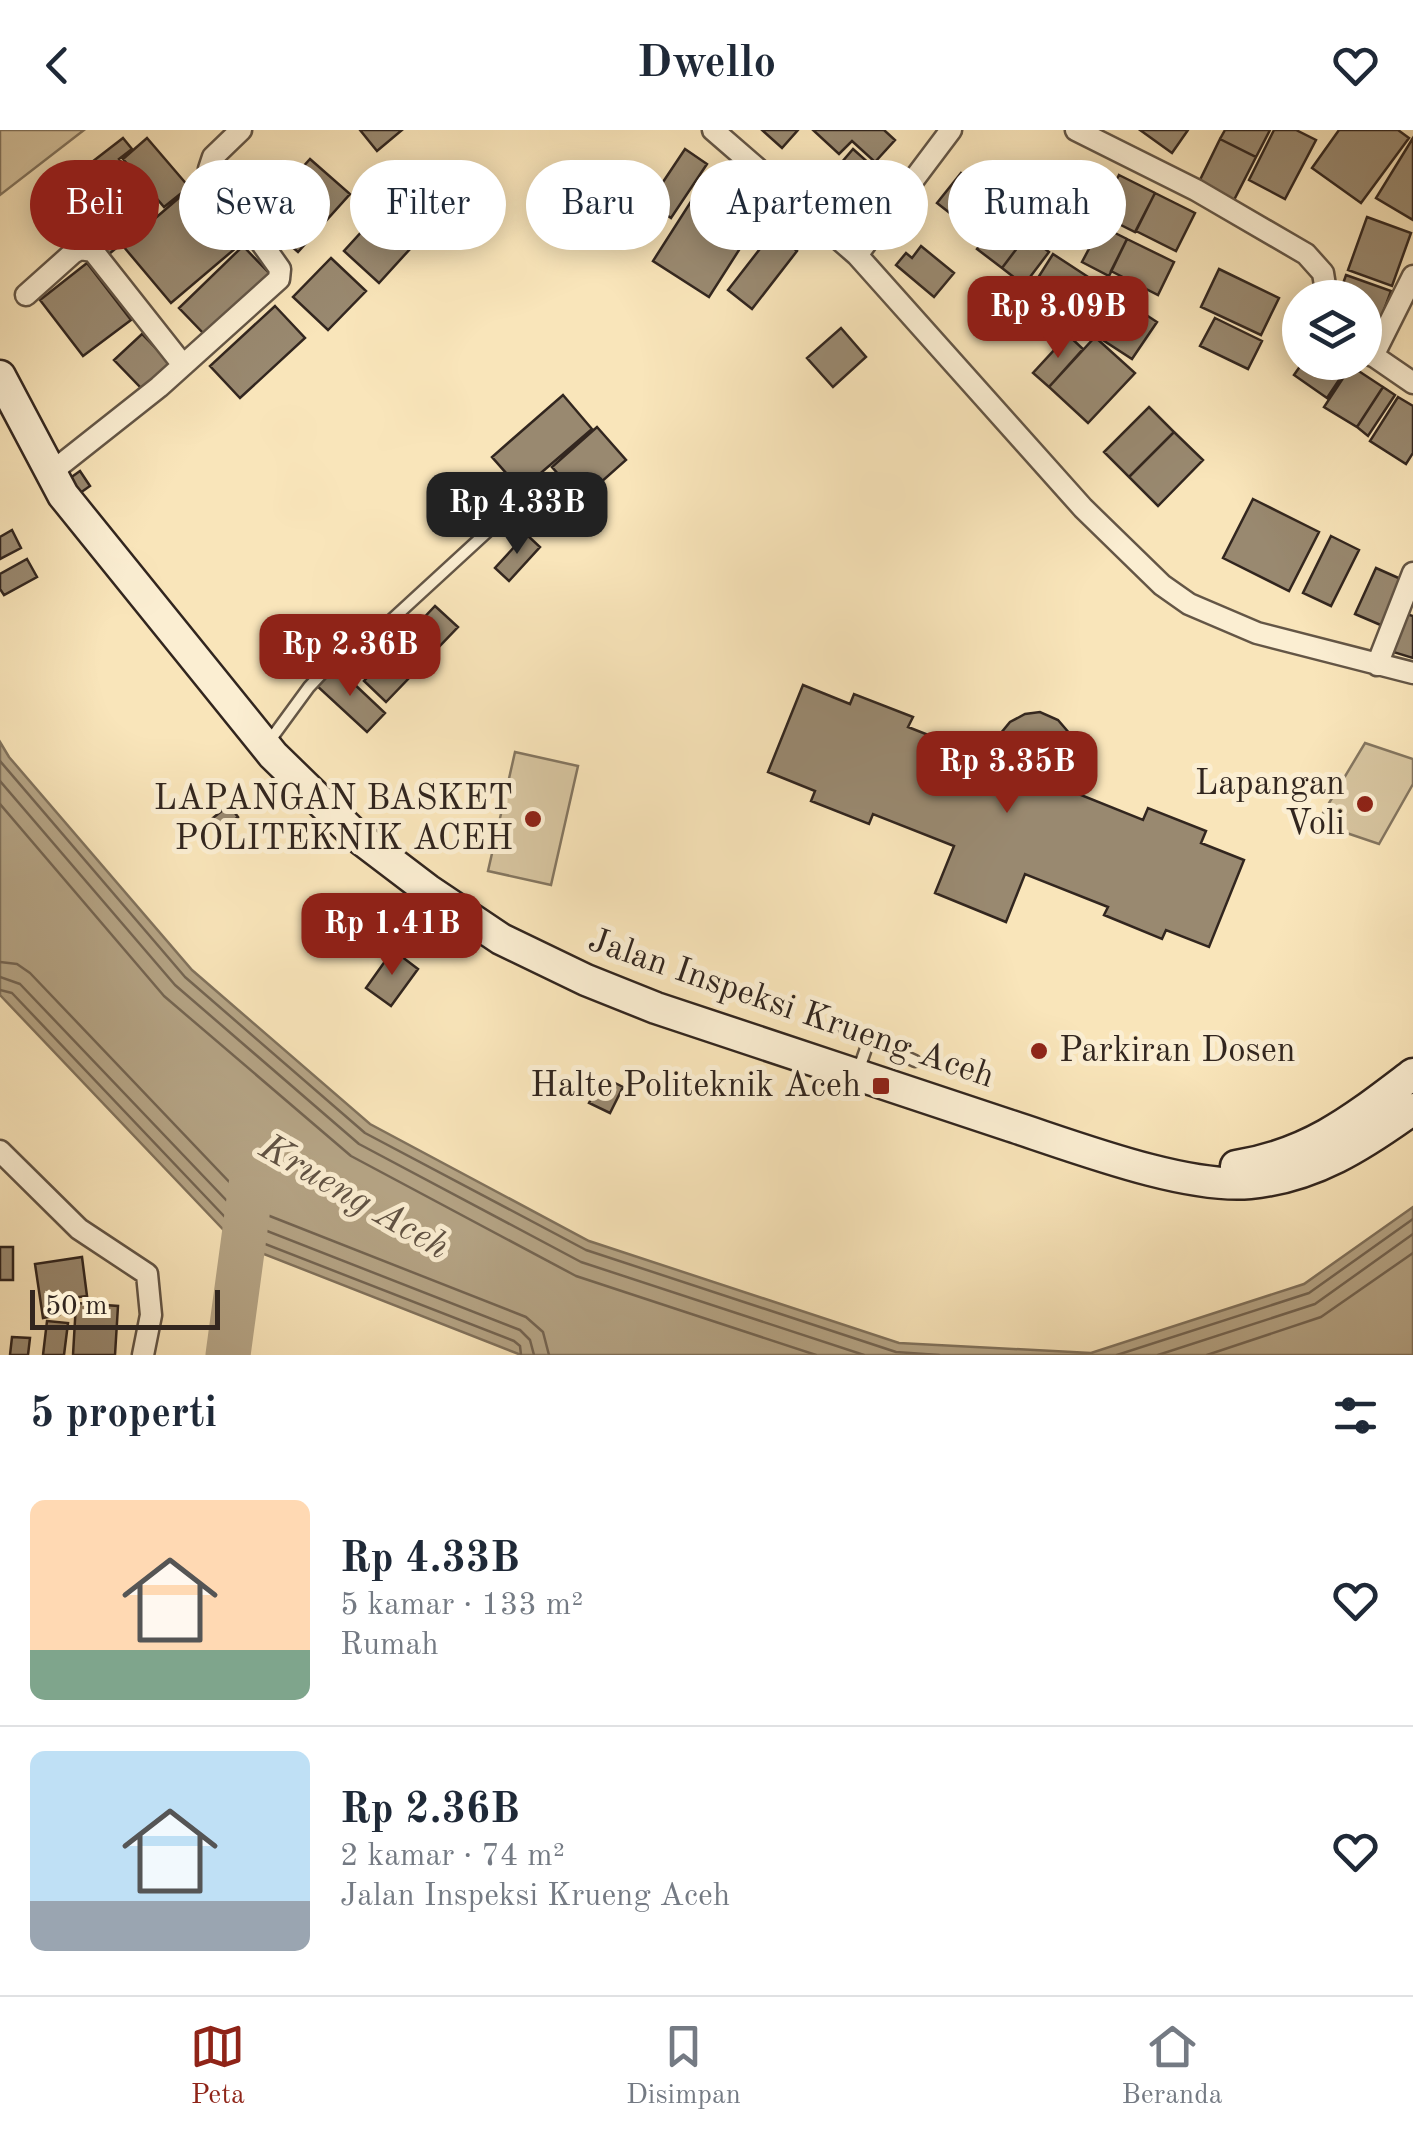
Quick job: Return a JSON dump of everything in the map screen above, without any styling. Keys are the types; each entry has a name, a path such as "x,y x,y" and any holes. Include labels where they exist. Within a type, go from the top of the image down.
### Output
{"street":[{"path":"49,474 184,365 275,282 281,272 209,169 213,156 241,130"},
{"path":"713,130 857,255 1082,508 1162,585 1189,604 1257,634 1413,673"},
{"path":"857,255 951,130"},
{"path":"1076,130 1196,190 1306,254 1324,280"},
{"path":"26,294 73,253 80,249 92,251 184,365"},
{"path":"1382,330 1413,276"},
{"path":"1382,362 1413,383"},
{"name":"Jalan Inspeksi Krueng Aceh","path":"0,376 62,496 266,746 354,833 428,890 502,938 586,980 656,1008 1099,1155"},
{"path":"1377,665 1413,573"},
{"path":"1099,1155 1214,1166 1266,1160 1324,1139 1413,1074"},
{"path":"1099,1155 1194,1179 1246,1183 1277,1179 1327,1164 1413,1108"},
{"path":"0,1152 79,1228 147,1274 151,1315 143,1355"}],"lane":[{"path":"266,746 325,670 375,635 511,510"},
{"path":"839,1025 916,1062"},
{"path":"856,1074 869,1040"}],"shaded area":[{"path":"0,130 84,130 45,160 30,160 30,172 0,195"},
{"name":"Lapangan Voli","path":"1365,743 1413,759 1413,784 1379,844 1317,823"},
{"name":"LAPANGAN BASKET POLITEKNIK ACEH","path":"515,752 578,766 551,885 488,871"}],"water":[{"name":"Krueng Aceh","path":"0,742 192,970 370,1124 589,1241 899,1343 1091,1353 1304,1284 1413,1207 1413,1355 521,1355 236,1243 0,995"}],"building":[{"path":"360,130 402,130 377,151"},
{"path":"762,130 798,130 782,148"},
{"path":"813,130 884,130 895,140 877,160 852,141 839,154"},
{"path":"1140,130 1188,130 1172,153"},
{"path":"1225,130 1270,130 1256,157 1220,139"},
{"path":"1274,130 1296,130 1316,140 1285,199 1249,180"},
{"path":"1339,130 1398,130 1409,138 1361,203 1312,168"},
{"path":"123,138 132,149 120,160 95,160"},
{"path":"147,138 179,175 179,195 164,207 159,201 159,160 123,159"},
{"path":"1413,138 1413,220 1376,198"},
{"path":"1220,139 1256,157 1233,202 1198,184"},
{"path":"685,149 701,160 690,160 690,190 671,218 670,217 670,172"},
{"path":"853,149 865,160 844,160"},
{"path":"330,176 350,194 330,216"},
{"path":"1126,178 1155,193 1135,232 1126,228"},
{"path":"948,189 948,212 937,203"},
{"path":"1155,193 1195,213 1176,251 1136,231"},
{"path":"179,198 179,250 233,250 171,303 126,250 159,250 159,215"},
{"path":"690,203 690,250 739,250 709,297 653,261 660,250 670,250 670,234"},
{"path":"1367,217 1411,233 1392,286 1348,270"},
{"path":"1126,241 1174,262 1158,295 1111,271 1122,250 1126,250"},
{"path":"350,244 350,250 409,250 379,283 344,251"},
{"path":"239,250 247,250 271,275 206,336 179,308"},
{"path":"759,250 797,251 752,309 728,290"},
{"path":"918,250 926,250 954,273 934,297 896,265 906,253 912,258"},
{"path":"978,250 1016,250 1002,268"},
{"path":"1016,250 1049,252 1024,285 1002,268"},
{"path":"1088,250 1122,250 1109,276 1082,262"},
{"path":"1053,254 1157,322 1132,359 1029,292"},
{"path":"331,258 366,291 328,330 293,297"},
{"path":"87,263 131,320 83,356 40,300"},
{"path":"1219,269 1279,298 1261,335 1201,307"},
{"path":"1382,288 1391,291 1382,316"},
{"path":"275,306 305,338 240,398 210,366"},
{"path":"1215,318 1262,341 1248,369 1200,346"},
{"path":"841,328 866,357 833,387 807,358"},
{"path":"142,334 170,363 142,389 114,360"},
{"path":"1068,335 1083,349 1049,387 1033,373"},
{"path":"1095,337 1135,373 1088,423 1049,387"},
{"path":"1301,380 1339,380 1327,398"},
{"path":"1342,380 1372,380 1383,387 1357,427 1324,407"},
{"path":"1383,387 1395,395 1368,436 1357,427"},
{"path":"563,395 592,429 521,490 492,457"},
{"path":"1398,397 1413,406 1413,453 1406,464 1370,441"},
{"path":"1149,407 1174,432 1129,477 1104,452"},
{"path":"597,427 626,460 581,500 552,467"},
{"path":"1174,432 1203,460 1158,506 1129,477"},
{"path":"80,471 90,486 73,498 63,483"},
{"path":"1253,499 1319,532 1289,591 1223,558"},
{"path":"12,530 21,548 0,559 0,537"},
{"path":"526,534 540,547 509,581 495,568"},
{"path":"1331,536 1359,550 1331,606 1303,593"},
{"path":"27,559 37,577 4,595 0,574"},
{"path":"1376,568 1403,580 1383,626 1355,614"},
{"path":"435,606 458,627 386,702 364,681"},
{"path":"1403,613 1413,616 1413,658 1390,651"},
{"path":"334,665 385,713 367,732 316,685"},
{"path":"803,685 850,704 854,694 913,717 908,727 989,759 1010,722 1040,712 1058,720 1070,734 1072,752 1061,787 1143,820 1148,808 1206,831 1201,843 1244,860 1209,947 1166,930 1162,939 1104,915 1108,907 1025,874 1006,922 935,893 954,846 873,814 869,824 811,801 815,791 768,772"},
{"path":"229,805 238,817 217,833 208,822"},
{"path":"393,950 418,969 391,1006 366,988"},
{"path":"603,1077 623,1087 610,1113 589,1103"},
{"path":"0,1247 13,1247 13,1280 0,1280"},
{"path":"82,1257 87,1296 56,1300 59,1315 43,1318 35,1264"},
{"path":"76,1303 118,1306 115,1355 73,1355"},
{"path":"47,1321 68,1323 64,1355 43,1355"},
{"path":"12,1337 30,1338 28,1355 10,1355"}],"waterway":[{"name":"Krueng Aceh","path":"228,1355 251,1185"}],"place":[{"name":"Lapangan Voli","path":"1365,804"},
{"name":"LAPANGAN BASKET POLITEKNIK ACEH","path":"533,819"},
{"name":"Parkiran Dosen","path":"1039,1051"},
{"name":"Halte Politeknik Aceh","path":"881,1086"}]}
